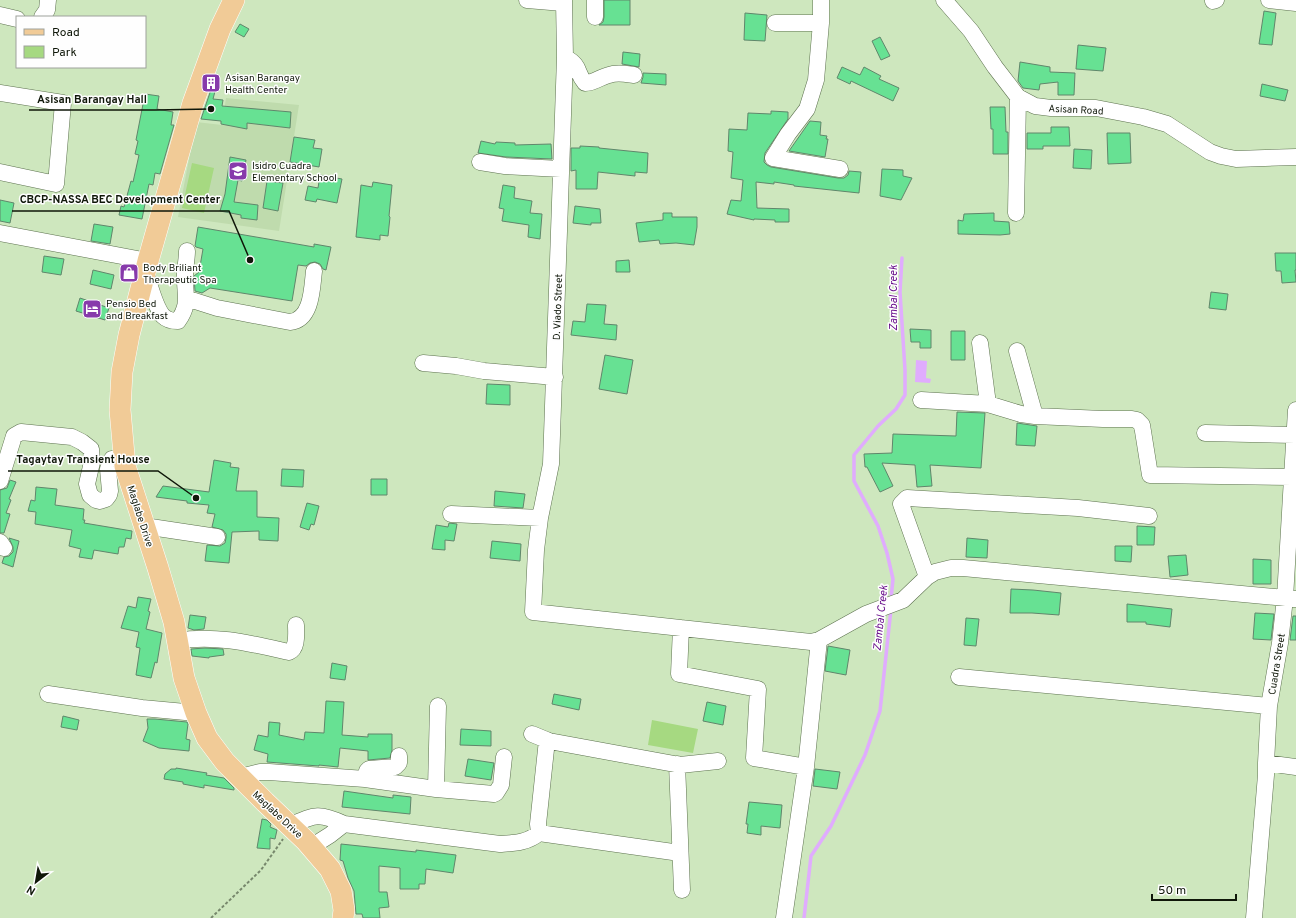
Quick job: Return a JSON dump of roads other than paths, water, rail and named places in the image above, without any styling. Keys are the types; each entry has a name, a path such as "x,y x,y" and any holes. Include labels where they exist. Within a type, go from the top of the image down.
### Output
{"main road":[{"name":"Maglabe Drive","path":"234,0 220,29 193,103 129,335 122,372 120,410 124,458 125,466 174,622 184,678 196,713 207,738 225,762 265,802 291,825 330,869 340,891 344,910 343,918"}],"street":[{"path":"43,16 46,10 48,0"},
{"path":"527,0 563,2"},
{"path":"595,0 595,17"},
{"path":"821,0 821,23 816,80 807,109 788,134 773,158 840,169"},
{"name":"Asisan Road","path":"944,0 970,31 1018,97 1036,106 1051,108 1096,108 1167,124 1210,152 1236,159 1296,157"},
{"path":"1270,0 1296,3"},
{"name":"D. Viado Street","path":"563,2 565,57 551,464 540,518 536,550 533,612 680,628"},
{"path":"0,16 16,19"},
{"path":"775,23 821,23"},
{"path":"565,57 577,66 585,83 592,82 607,75 620,73 634,75"},
{"path":"0,93 64,102 56,184 0,172"},
{"path":"1016,214 1018,97"},
{"path":"480,162 505,166 561,169"},
{"path":"0,233 147,267 155,299 164,316 171,320 178,321 183,314 187,300 185,274 187,252"},
{"path":"187,300 196,301 217,308 296,322 306,312 314,271"},
{"path":"980,343 988,404"},
{"path":"1017,351 1035,416"},
{"path":"423,363 456,366 484,371 555,377"},
{"path":"921,400 988,404 1021,414 1035,416 1137,420 1142,425 1150,475 1292,477"},
{"name":"Cuadra Street","path":"1254,918 1266,776 1269,706 1280,643 1290,599 1292,477 1296,410"},
{"path":"0,481 3,461 14,436 21,432 72,438 82,442 91,449 92,462 87,484 90,495 96,500 100,501 106,499 110,491 108,469 112,460 124,458"},
{"path":"1205,433 1295,437"},
{"path":"927,577 901,504 907,498 1078,508 1149,516"},
{"path":"451,514 540,518"},
{"path":"144,526 217,537"},
{"path":"806,767 754,758 758,688 679,674 680,628 811,642 819,640 866,614 903,600 927,577 935,572 951,568 1290,599"},
{"path":"177,640 194,638 239,642 289,652 295,647 296,626"},
{"path":"784,918 806,767 819,640"},
{"path":"959,677 1269,706"},
{"path":"48,694 142,708 196,713"},
{"path":"436,789 438,706"},
{"path":"532,734 547,740 677,764 718,761"},
{"path":"539,833 538,824 547,740"},
{"path":"365,779 369,769 395,767 399,763 399,756"},
{"path":"240,777 260,772 269,772 365,779 436,789 496,793 501,785 504,757"},
{"path":"1266,763 1296,766"},
{"path":"677,764 682,890"},
{"path":"291,825 312,816 329,817 344,824 500,844 524,842 534,838 539,833"},
{"path":"311,847 344,824"},
{"path":"539,833 680,854"}],"waterway":[{"name":"Zambal Creek","path":"891,599 893,579 887,553 878,526 854,481 854,455 878,426 896,409 905,395 905,370 900,292 902,258"},
{"name":"Zambal Creek","path":"804,918 811,856 831,826 865,755 880,711 891,609"}],"place":[{"name":"Asisan Barangay Health Center","path":"211,83"},
{"name":"Asisan Barangay Hall","path":"211,109"},
{"name":"Isidro Cuadra Elementary School","path":"238,171"},
{"name":"CBCP-NASSA BEC Development Center","path":"250,260"},
{"name":"Body Briliant Therapeutic Spa","path":"129,273"},
{"name":"Pensio Bed and Breakfast","path":"92,309"},
{"name":"Tagaytay Transient House","path":"196,498"}]}
